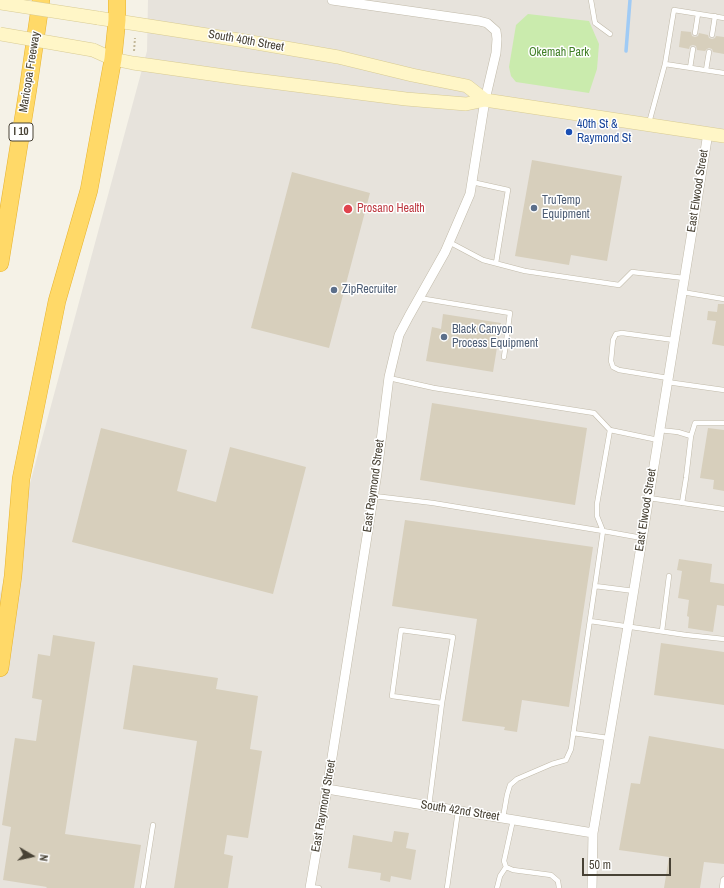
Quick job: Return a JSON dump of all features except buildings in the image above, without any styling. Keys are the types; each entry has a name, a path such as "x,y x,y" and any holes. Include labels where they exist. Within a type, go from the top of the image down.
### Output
{"highway":[{"name":"Maricopa Freeway","path":"0,263 41,0"},
{"path":"0,668 13,576 21,479 57,301 89,190 112,59 117,20 117,0"}],"main road":[{"name":"South 40th Street","path":"0,2 338,57 412,75 467,86 485,100"},
{"name":"South 40th Street","path":"0,34 93,50 112,59 132,63 406,99 466,104 485,100 724,136"}],"street":[{"path":"332,0 362,2 488,23 496,31 497,39 496,52 485,100"},
{"name":"East Raymond Street","path":"313,888 327,790 374,496 389,378 399,335 445,252 470,194 485,100"},
{"name":"East Elwood Street","path":"592,888 593,832 634,591 708,133"},
{"name":"South 42nd Street","path":"327,790 593,832"}],"lane":[{"path":"591,0 596,23 610,34"},
{"path":"648,125 666,64 674,10 724,18"},
{"path":"695,33 698,14"},
{"path":"712,35 715,16"},
{"path":"690,68 692,49"},
{"path":"706,70 710,52"},
{"path":"666,64 724,73 724,67"},
{"path":"472,182 508,190 496,263"},
{"path":"449,242 483,260 525,271 620,285 632,272 684,278"},
{"path":"682,292 724,300"},
{"path":"419,298 510,313 504,356"},
{"path":"674,340 622,333 616,334 613,340 611,361 613,367 619,370 667,380 724,390"},
{"path":"389,378 434,388 594,413 610,430 658,435 678,432 691,436"},
{"path":"682,503 694,423 724,423"},
{"path":"503,818 510,785 517,779 552,764 566,760 571,749 603,531 597,516 597,504 610,430"},
{"path":"374,496 432,503 642,538"},
{"path":"649,498 724,509"},
{"path":"662,631 669,576"},
{"path":"595,586 634,591"},
{"path":"590,620 686,635 724,638"},
{"path":"429,806 442,703 453,637 401,630 392,696 442,703"},
{"path":"573,734 608,738"},
{"path":"447,888 458,811"},
{"path":"513,820 504,861 506,867 513,870 551,875 558,881 559,888"},
{"path":"143,888 153,825"},
{"path":"497,888 500,876 506,867"},
{"path":"722,888 724,879"}],"path":[{"path":"134,38 134,51"}],"shaded area":[{"path":"148,0 724,0 724,888 0,888 0,594 147,51"}],"green space":[{"name":"Okemah Park","path":"528,14 589,21 599,44 597,69 589,93 516,82 511,76 509,67 516,25"}],"waterway":[{"path":"626,51 630,0"}],"place":[{"name":"40th St & Raymond St","path":"569,132"},
{"name":"TruTemp Equipment","path":"534,208"},
{"name":"Prosano Health","path":"348,209"},
{"name":"ZipRecruiter","path":"334,290"},
{"name":"Black Canyon Process Equipment","path":"444,337"}]}
